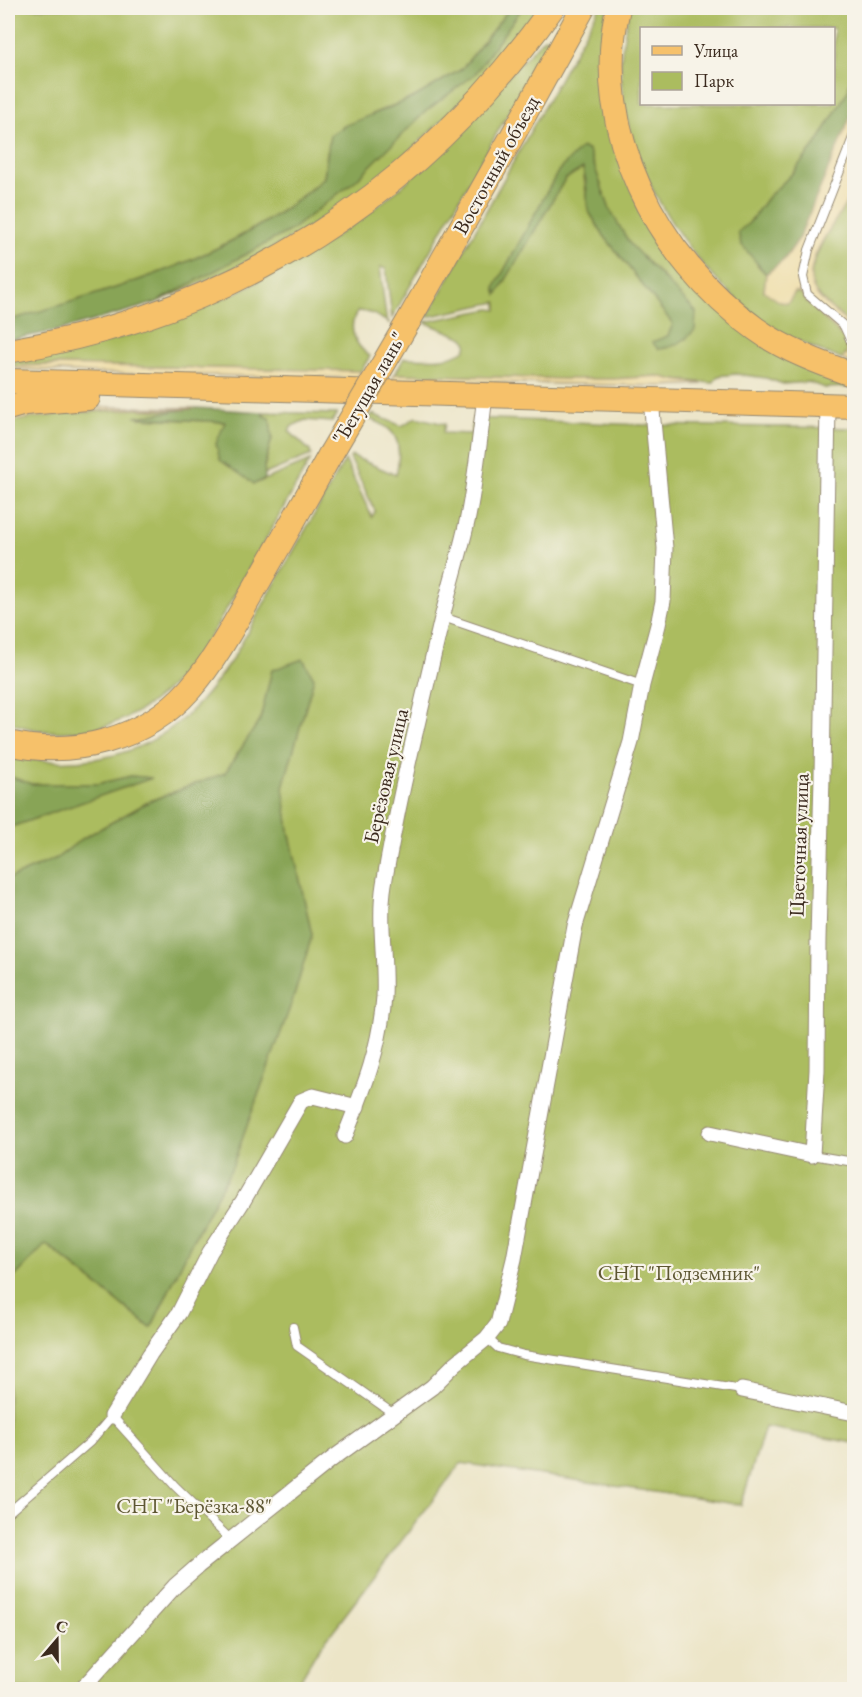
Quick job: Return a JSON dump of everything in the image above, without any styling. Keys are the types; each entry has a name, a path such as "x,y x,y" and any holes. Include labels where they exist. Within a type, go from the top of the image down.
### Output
{"main road":[{"path":"8,351 47,345 131,323 201,297 285,255 347,216 446,134 501,72 552,8"},
{"name":"Восточный объезд","path":"408,322 583,8"},
{"path":"618,8 612,42 611,69 617,120 626,154 637,182 672,246 726,304 756,329 794,351 855,375"},
{"name":"\"Бегущая лань\"","path":"66,748 96,744 137,729 173,706 190,689 222,645 408,322"},
{"path":"8,381 855,406"},
{"path":"8,408 53,399 249,389"},
{"path":"8,735 66,748"},
{"path":"8,743 66,748"}],"street":[{"name":"Берёзовая улица","path":"345,1136 372,1067 380,1031 385,956 383,887 396,819 442,617 467,520 475,478 485,396"},
{"path":"81,1689 176,1586 230,1539 432,1387 455,1364 487,1338 498,1324 514,1259 575,926 631,742 639,712 642,685 658,625 665,573 663,523 651,400"},
{"name":"Цветочная улица","path":"812,1155 817,1070 828,405"},
{"path":"112,1416 150,1354 179,1313 210,1252 243,1201 301,1101 313,1096 357,1107"},
{"path":"710,1132 812,1155"},
{"path":"742,1390 855,1413"}],"lane":[{"path":"855,135 809,250 803,277 807,294 844,327 855,348"},
{"path":"442,617 642,685"},
{"path":"812,1155 855,1162"},
{"path":"293,1327 297,1346 394,1414"},
{"path":"487,1338 498,1348 524,1355 742,1390"},
{"path":"8,1513 90,1442 112,1416 175,1486 230,1539"}],"green space":[{"path":"8,8 510,8 462,69 415,97 374,113 327,152 324,177 290,205 253,229 175,267 92,296 8,321"},
{"path":"510,8 522,8 475,74 426,111 356,180 291,230 155,303 60,330 8,340 8,321 92,296 175,267 253,229 290,206 324,178 330,135 344,126 415,97 462,69"},
{"path":"522,8 539,8 495,64 461,101 422,140 380,176 295,236 155,303 291,230 356,180 426,111 475,74"},
{"path":"599,8 608,8 599,58 602,100 660,244 847,387 825,388 808,382 783,384 766,378 736,374 718,376 713,383 674,380 658,376 563,379 395,374 404,358 443,358 465,350 467,344 464,338 424,322 490,309 497,310 497,302 427,317","holes":["589,151 610,210 630,245 668,282 686,339 653,342 668,336 673,324 602,233 588,210 583,168 565,179 497,294 495,287 559,170"]},
{"path":"629,8 854,8 854,61 848,91 817,143 790,176 767,198 749,223 757,265 766,274 764,291 801,293 807,302 846,340 847,354 841,359 782,333 764,321 735,298 708,271 684,240 662,207 645,172 632,136 624,99 621,62"},
{"path":"544,38 548,38 548,43 392,318 386,269 380,267 386,317 389,323 363,311 358,311 354,317 353,330 356,342 370,356 361,371 8,366 8,363 109,341 160,324 233,294 302,257 336,236 399,189"},
{"path":"854,61 854,109 850,122 798,240 784,260 766,274 741,244 738,232 749,223 767,198 790,176 817,143 848,91"},
{"path":"582,147 589,151 610,210 630,244 696,312 695,330 683,341 658,349 652,342 668,336 673,324 602,233 588,210 583,168 565,179 497,295 495,287 559,170"},
{"path":"854,183 854,338 843,320 812,289 811,279 818,252"},
{"path":"196,408 263,412 263,415 270,418 272,438 264,466 265,479 254,484 220,460 216,444 225,422 135,417"},
{"path":"132,409 176,411 139,418 226,422 216,444 254,484 310,461 202,649 166,691 145,707 121,720 93,729 50,732 8,722 8,422 48,415"},
{"path":"263,412 337,414 332,422 305,420 292,426 289,431 310,451 311,455 265,474 263,472 272,438"},
{"path":"372,414 402,426 416,417 445,424 443,433 471,434 473,418 644,425 854,428 854,1443 765,1427 741,1505 461,1463 316,1653 295,1689 8,1689 8,1284 45,1244 151,1328 191,1244 232,1167 294,996 312,935 289,831 283,787 314,678 272,670 260,720 225,773 150,801 82,839 57,858 8,879 8,828 151,778 131,776 97,784 31,784 8,776 8,754 51,761 95,759 137,747 157,737 184,718 207,694 233,658 345,460 372,517 375,511 350,458 352,456 396,475 399,456 393,433 369,419"},
{"path":"303,659 314,678 283,787 289,831 312,935 294,996 232,1167 191,1244 151,1328 46,1244 8,1284 8,879 57,858 82,839 150,801 225,773 260,720 272,670"},
{"path":"8,776 32,784 97,784 131,776 152,778 8,828"}],"sand":[{"path":"854,109 854,183 845,205 818,250 811,274 815,292 842,317 853,332 854,364 841,359 847,354 846,340 807,302 801,293 795,292 788,303 780,302 764,291 766,274 784,260 798,240"},
{"path":"8,366 361,371 357,378 90,373 8,368"},
{"path":"395,374 563,379 658,376 703,384 659,386 391,380"},
{"path":"70,408 196,408 101,410 8,422 8,417"}],"park label":[{"name":"СНТ \"Подземник\"","path":"679,1273"},
{"name":"СНТ \"Берёзка-88\"","path":"194,1506"}]}
